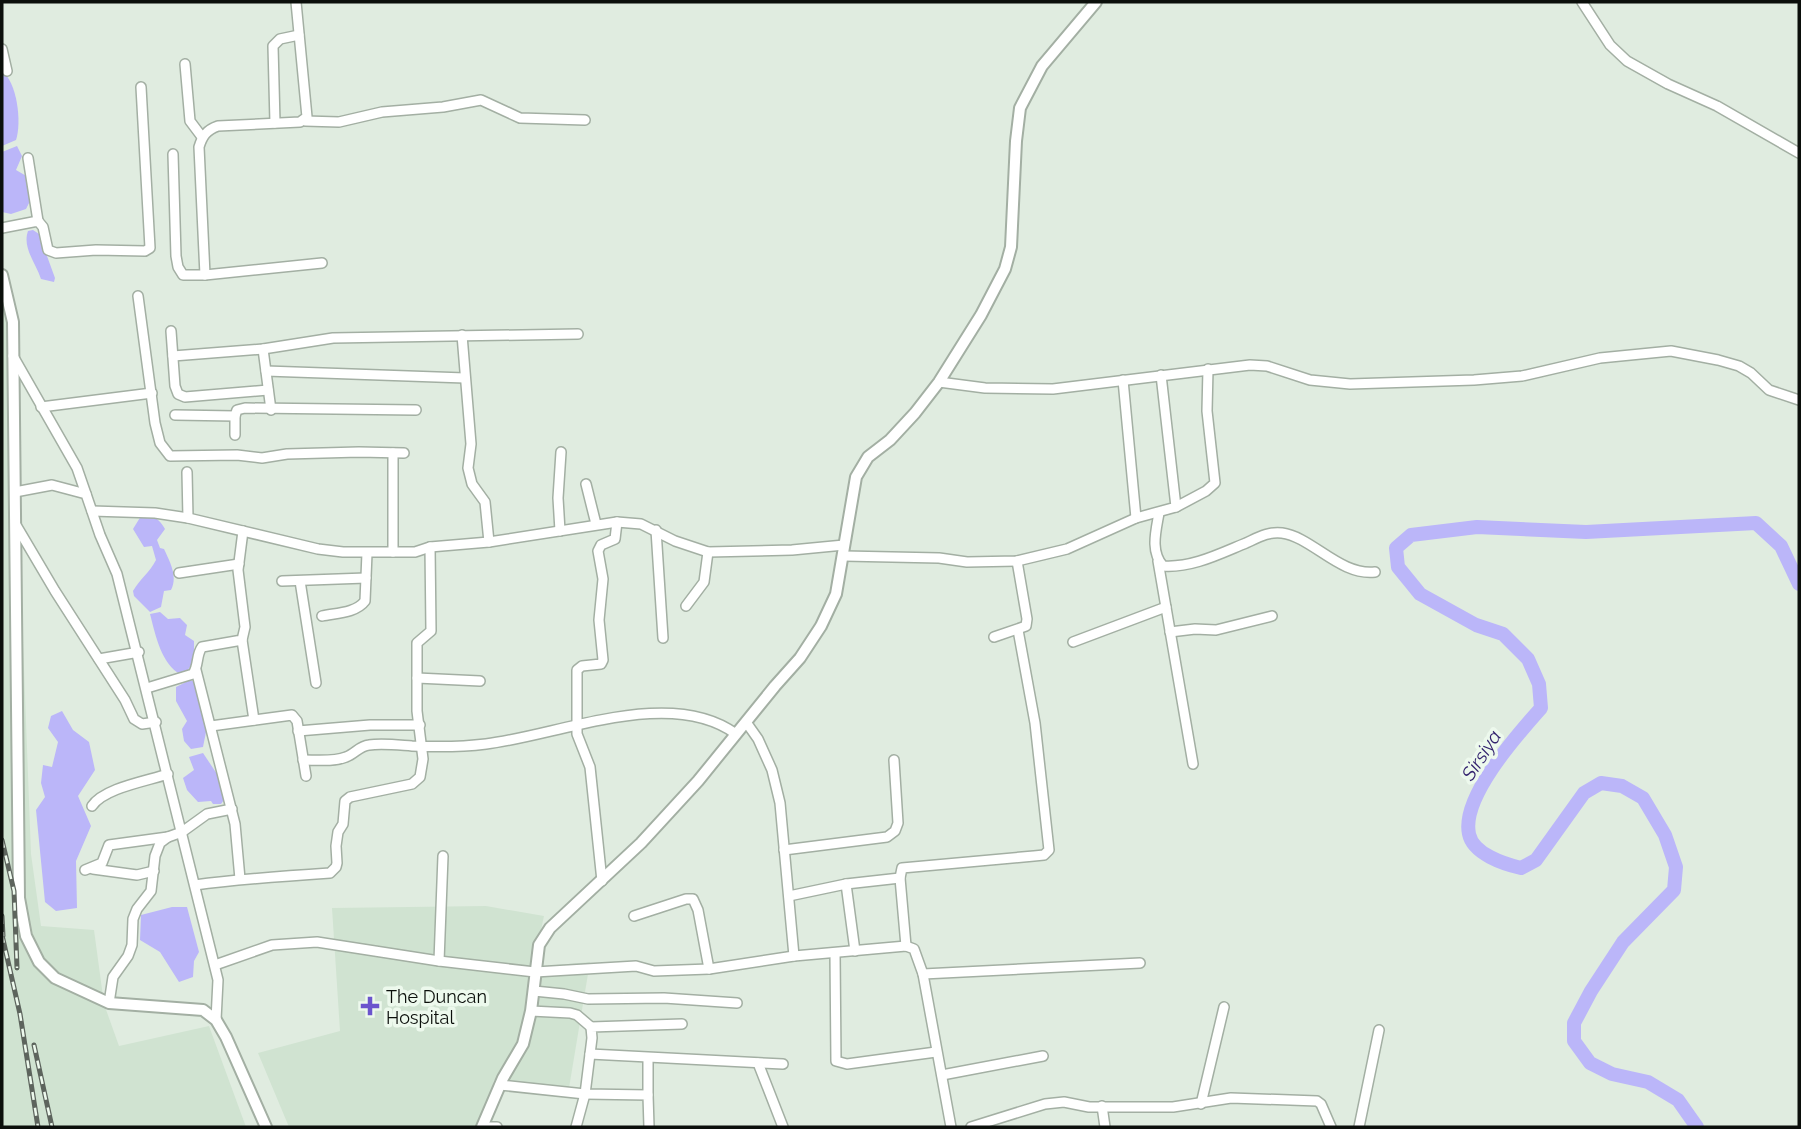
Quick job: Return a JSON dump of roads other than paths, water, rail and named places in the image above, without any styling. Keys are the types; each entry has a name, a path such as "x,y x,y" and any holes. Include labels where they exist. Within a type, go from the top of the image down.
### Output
{"street":[{"path":"296,2 307,117 304,121"},
{"path":"497,1127 483,1127 500,1085 523,1044 531,1011 539,945 550,928 674,808 800,658 821,626 836,594 856,477 861,466 915,413 939,382 981,315 1004,269 1011,247 1018,121 1025,95 1050,56 1096,2"},
{"path":"1582,2 1610,45 1627,61 1717,106 1799,153"},
{"path":"275,123 273,46 279,39 299,35"},
{"path":"2,49 7,71"},
{"path":"185,64 190,121 202,137"},
{"path":"28,158 38,221 43,227 51,252 145,251 149,248 141,87"},
{"path":"205,275 199,147 202,137 218,126 304,121 339,122 382,112 443,107 481,100 520,118 585,120"},
{"path":"173,154 178,267 183,275 323,263"},
{"path":"2,228 38,221"},
{"path":"2,275 13,322 19,898 26,936 39,962 55,978 109,1003 203,1010 216,1020 266,1127"},
{"path":"138,296 160,443 170,456 237,455 262,458 286,454 404,453"},
{"path":"171,331 178,394 185,397 268,390"},
{"path":"173,356 263,349 333,338 578,334"},
{"path":"462,335 471,444 468,468 472,484 485,502 489,542"},
{"path":"263,349 271,410"},
{"path":"939,382 985,388 1053,389 1250,365 1267,366 1310,380 1350,384 1474,380 1522,376 1600,358 1671,351 1738,366 1751,373 1769,390 1799,400"},
{"path":"12,354 77,468 100,536 117,574 215,965 218,980 216,1020"},
{"path":"92,511 155,513 188,518 318,548 367,553 415,552 430,547 489,542 617,522 642,524 675,541 708,552 844,550 967,562 1017,561 1067,549 1136,518 1176,507 1215,483 1207,411 1208,369"},
{"path":"265,371 465,377"},
{"path":"1161,375 1176,507"},
{"path":"1123,380 1136,518"},
{"path":"41,407 152,393"},
{"path":"235,435 237,410 245,408 416,410"},
{"path":"175,415 235,416"},
{"path":"560,531 558,498 561,452"},
{"path":"393,453 393,552"},
{"path":"187,472 188,518"},
{"path":"586,484 596,524"},
{"path":"15,492 52,485 86,494"},
{"path":"1159,513 1155,535 1157,559 1193,764"},
{"path":"601,881 590,767 577,733 577,670 582,666 601,664 603,660 599,620 603,579 598,551 601,545 615,539 617,522"},
{"path":"16,525 134,719 142,724 156,722"},
{"path":"656,530 663,638"},
{"path":"243,531 239,564 244,627 242,640 254,720"},
{"path":"1157,559 1163,566 1185,565 1265,535 1285,533 1351,569 1365,573 1375,572"},
{"path":"195,885 330,873 337,863 336,846 338,832 343,824 345,801 350,797 415,782 420,777 422,768 417,678 418,641 431,631 430,547"},
{"path":"686,606 704,582 708,552"},
{"path":"322,616 360,607 365,601 367,553"},
{"path":"995,637 1026,626 1017,561"},
{"path":"179,573 239,564"},
{"path":"282,581 366,578"},
{"path":"300,580 316,683"},
{"path":"1073,642 1166,607"},
{"path":"1170,632 1216,630 1272,616"},
{"path":"906,946 900,877 902,869 1044,855 1049,850 1035,723 1018,630"},
{"path":"240,879 232,809 196,670 198,653 202,647 242,640"},
{"path":"99,659 138,652"},
{"path":"147,688 193,674 196,670"},
{"path":"417,678 480,681"},
{"path":"303,760 341,759 358,748 372,744 485,744 618,717 679,713 724,726 736,734"},
{"path":"211,726 292,715 297,721 306,776"},
{"path":"746,722 758,739 772,770 780,803 794,956"},
{"path":"298,731 370,725 420,725"},
{"path":"784,850 887,837 895,831 898,823 894,760"},
{"path":"92,806 95,801 110,793 167,774"},
{"path":"153,871 136,875 88,869 102,863 109,845 168,837 182,832 207,814 232,809"},
{"path":"109,1003 113,977 128,956 132,944 136,909 152,891 155,856 160,843 168,837"},
{"path":"439,961 443,856"},
{"path":"789,896 846,884 900,877"},
{"path":"846,884 855,951"},
{"path":"634,916 693,899 698,910 709,969"},
{"path":"215,965 272,945 317,942 439,961 536,972 636,966 654,971 709,969 794,956 906,946 914,949 923,974 951,1127"},
{"path":"835,953 836,1061 847,1064 936,1052"},
{"path":"923,974 1140,964"},
{"path":"534,991 588,999 664,998 737,1003"},
{"path":"1201,1104 1224,1007"},
{"path":"531,1011 570,1013 577,1015 591,1027 682,1024"},
{"path":"576,1127 585,1094 591,1027"},
{"path":"1359,1127 1379,1030"},
{"path":"590,1054 783,1064"},
{"path":"942,1075 1043,1056"},
{"path":"648,1058 649,1127"},
{"path":"758,1063 783,1127"},
{"path":"500,1085 585,1094 648,1095"},
{"path":"971,1127 1045,1104 1063,1102 1089,1107 1173,1107 1231,1098 1312,1100 1321,1104 1333,1126"},
{"path":"1102,1106 1105,1127"}],"waterway":[{"name":"Sirsiya","path":"1697,1127 1678,1100 1648,1082 1612,1074 1590,1063 1574,1041 1574,1023 1623,942 1674,890 1676,867 1665,835 1643,798 1622,786 1601,783 1584,793 1536,860 1521,868 1498,861 1476,847 1469,834 1469,819 1474,802 1493,767 1541,708 1539,684 1528,659 1503,634 1476,625 1420,594 1398,567 1396,548 1411,535 1477,527 1586,532 1756,523 1781,546 1799,584"}],"railway":[{"path":"2,840 14,891 17,968"},
{"path":"2,916 3,936"},
{"path":"2,935 20,1014 38,1127"},
{"path":"34,1045 52,1127"}],"place":[{"name":"The Duncan Hospital","path":"370,1006"}]}
